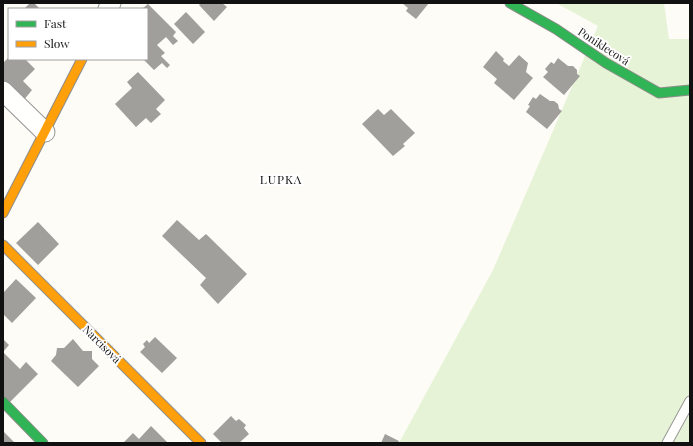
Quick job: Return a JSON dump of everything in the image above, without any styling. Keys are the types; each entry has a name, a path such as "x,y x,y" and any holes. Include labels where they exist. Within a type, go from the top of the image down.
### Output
{"street":[{"name":"Poniklecová","path":"510,3 556,29 606,63 659,93 690,90"},
{"path":"3,213 81,60"},
{"path":"3,91 45,132"},
{"name":"Narcisová","path":"3,245 201,443"},
{"path":"3,402 43,443"}],"lane":[{"path":"667,443 690,401"}],"green space":[{"path":"556,3 664,3 669,39 690,39 690,443 399,443 493,270 598,26"}],"building":[{"path":"30,3 34,3 39,8 25,8"},
{"path":"201,3 222,3 227,7 214,21 199,5"},
{"path":"402,3 429,3 416,19 406,11 408,8"},
{"path":"148,4 176,32 173,36 178,41 173,45 166,37 157,45 165,53 161,56 170,65 167,68 162,63 154,70 144,60 148,60 148,8 143,8"},
{"path":"186,12 205,32 193,44 174,24"},
{"path":"496,51 504,59 503,61 509,66 519,55 528,63 526,72 533,78 514,100 494,83 497,79 483,67"},
{"path":"8,58 8,60 26,60 35,69 23,81 32,90 23,101 3,82 3,63"},
{"path":"558,58 568,66 573,66 577,70 577,74 580,76 564,95 543,77 548,72 545,69 551,62 554,64"},
{"path":"138,72 165,100 156,109 161,114 151,123 146,118 136,127 115,104 132,88 127,82"},
{"path":"540,94 550,101 554,101 558,104 559,109 562,111 547,129 526,112 533,97 536,99"},
{"path":"378,109 384,115 391,109 415,133 403,144 405,146 393,156 362,124"},
{"path":"177,220 199,240 206,234 247,274 218,304 200,285 206,278 162,236"},
{"path":"38,222 59,244 38,265 16,243"},
{"path":"16,279 36,298 12,323 3,314 3,293"},
{"path":"155,337 177,358 162,373 140,352 145,347 143,344 147,340 149,343"},
{"path":"3,339 9,345 3,352"},
{"path":"73,339 83,351 92,351 92,359 99,366 78,387 51,361 56,355 57,348 64,348"},
{"path":"3,352 20,369 26,362 38,374 9,403 3,397"},
{"path":"231,416 236,421 239,419 246,425 244,428 249,434 239,443 222,443 213,434"},
{"path":"151,426 168,443 124,442 133,433 139,439"},
{"path":"3,431 15,443 3,443"},
{"path":"385,434 399,441 398,443 381,443"}],"traffic: fast":[{"path":"510,3 556,29 606,63 659,93 690,90"},
{"path":"3,402 43,443"}],"traffic: slow":[{"path":"3,213 81,60"},
{"path":"3,245 201,443"}],"district":[{"name":"LUPKA","path":"281,179"}]}
